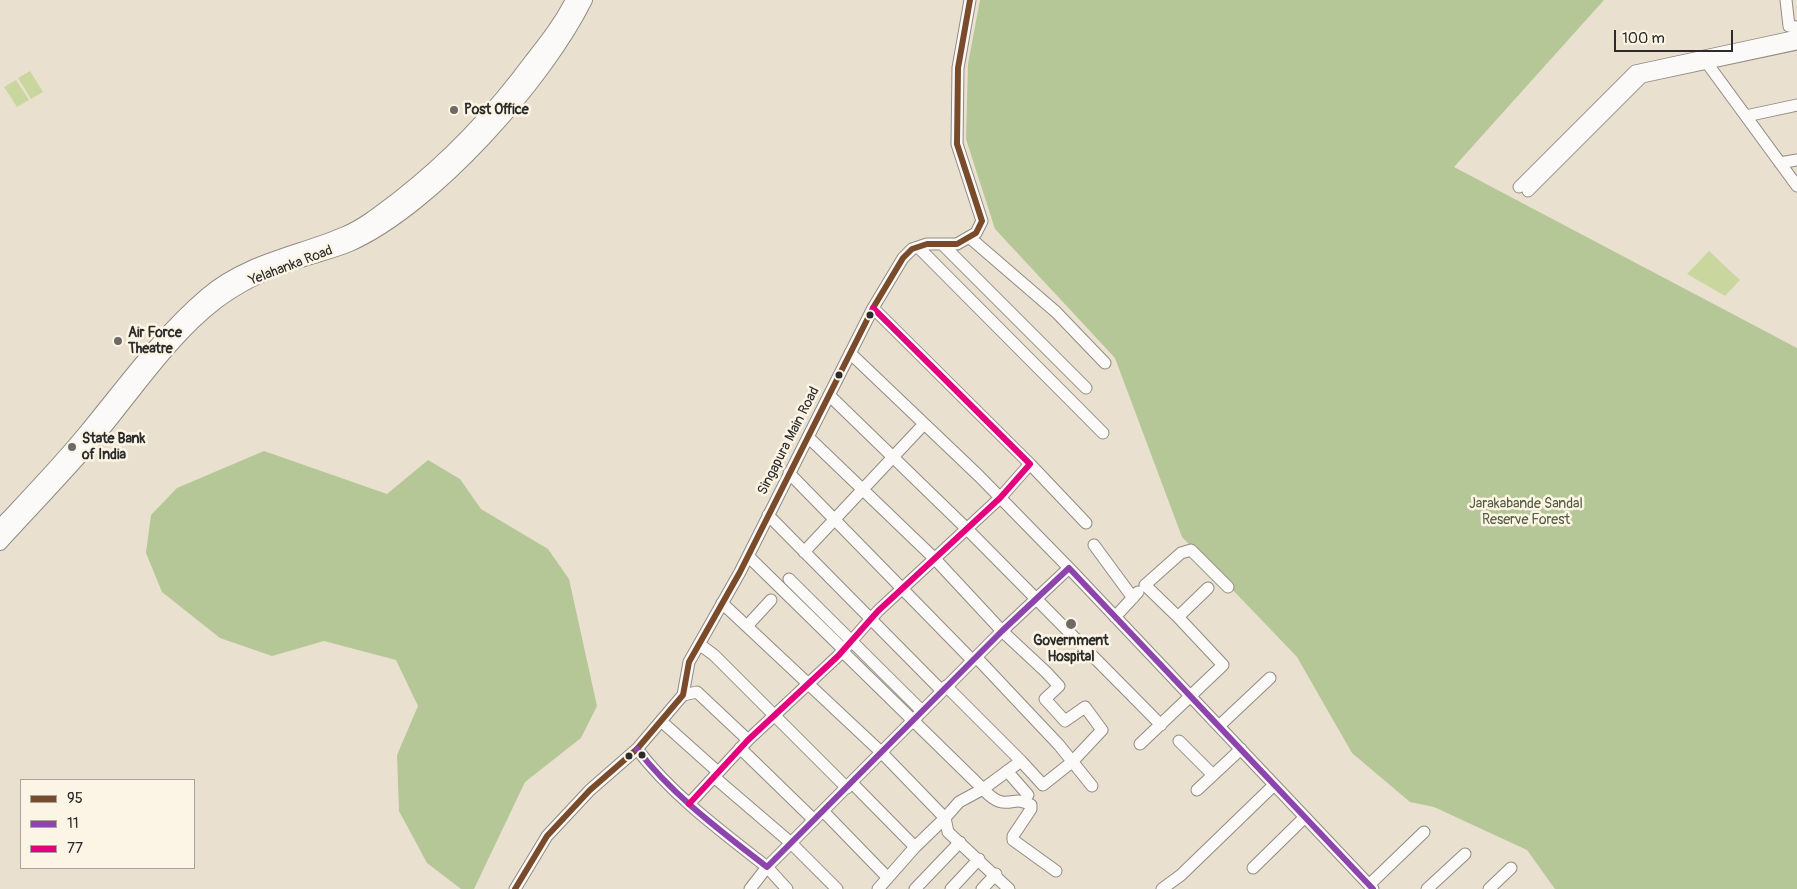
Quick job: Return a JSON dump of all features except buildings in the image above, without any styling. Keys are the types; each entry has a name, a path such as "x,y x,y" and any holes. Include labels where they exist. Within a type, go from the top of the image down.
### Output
{"main road":[{"name":"Yelahanka Road","path":"0,527 84,434 174,328 208,294 242,272 285,254 346,234 374,217 429,175 484,120 517,82 564,19 573,0"},
{"name":"Yelahanka Road","path":"0,542 93,441 182,335 215,303 248,281 289,264 350,244 381,226 439,184 492,128 525,88 573,24 585,0"}],"street":[{"path":"970,0 958,68 957,144 982,221 976,233 957,244 926,244 918,247 1103,433"},
{"path":"1786,0 1787,20 1790,26 1797,27"},
{"path":"1704,59 1797,36"},
{"path":"1523,189 1635,71 1797,44"},
{"path":"1704,59 1797,186"},
{"path":"1746,116 1797,105"},
{"path":"1780,163 1797,160"},
{"path":"969,237 1056,312 1105,363"},
{"path":"942,244 1086,388"},
{"name":"Singapura Main Road","path":"684,694 688,662 748,556 873,308 903,258 912,249 918,247"},
{"path":"873,308 1030,464 1086,523"},
{"path":"850,354 1000,498 1069,568 1371,887 1424,832"},
{"path":"829,395 967,529 1161,725"},
{"path":"804,552 924,424"},
{"path":"768,515 871,619 1021,761 1043,785 1072,762 1102,730 1085,707 1065,721 1045,699 1059,686 808,437"},
{"path":"689,804 774,714 842,650 871,619 1000,498 1030,464"},
{"path":"790,473 974,659 1072,762 1092,786"},
{"path":"1094,545 1133,598"},
{"path":"1116,617 1145,585 1181,553 1190,550 1228,587"},
{"path":"748,556 912,722 993,800 1004,803 1020,801 1031,805 1031,809 1013,836 1013,840 1056,871"},
{"path":"750,889 767,867 922,711 1002,631 1069,568"},
{"path":"790,579 922,711"},
{"path":"1140,744 1223,665 1145,585"},
{"path":"1178,617 1208,588"},
{"path":"747,626 771,600"},
{"path":"722,603 882,753 945,818 948,832 996,874 1009,889"},
{"path":"699,644 714,655 915,847"},
{"path":"1219,726 1270,678"},
{"path":"515,889 547,836 590,790 637,749 684,694 697,692 814,820"},
{"path":"661,721 791,843 837,889"},
{"path":"1178,741 1213,775"},
{"path":"637,749 651,768 689,804 767,867 787,889"},
{"path":"1198,790 1240,749"},
{"path":"878,889 915,847 959,802 983,789 1021,761"},
{"path":"1007,771 1028,795"},
{"path":"1162,889 1181,875 1274,785"},
{"path":"823,811 888,878"},
{"path":"1253,868 1305,817"},
{"path":"915,889 960,842"},
{"path":"1427,889 1465,854"},
{"path":"951,889 979,859"},
{"path":"1489,889 1511,868"},
{"path":"982,889 996,874"}],"green space":[{"name":"Jarakabande Sandal Reserve Forest","path":"980,0 1604,0 1454,167 1797,348 1797,889 1555,889 1527,850 1434,807 1410,802 1352,753 1297,657 1182,537 1115,358 995,229 966,139 968,64"},
{"path":"30,71 43,92 31,99 18,78"},
{"path":"16,80 29,100 17,107 4,87"},
{"path":"1709,251 1740,280 1725,296 1687,274"},
{"path":"264,451 387,494 428,460 460,479 481,509 548,549 569,579 597,706 581,738 525,782 474,889 461,889 427,863 399,811 397,755 418,706 396,660 324,641 272,656 220,638 162,592 146,553 151,515 177,488"}],"transit line":[{"name":"95","path":"515,889 547,836 590,790 637,749 683,695 689,662 740,572 873,308 903,258 912,249 927,244 957,244 976,233 982,221 957,144 958,68 970,0"},
{"name":"77","path":"689,804 748,740 838,656 878,611 1000,498 1030,464 873,308"},
{"name":"11","path":"637,749 681,797 767,867 1002,631 1069,568 1373,889"}],"place":[{"name":"Post Office","path":"454,110"},
{"name":"Air Force Theatre","path":"118,341"},
{"name":"State Bank of India","path":"72,447"},
{"name":"Government Hospital","path":"1071,624"}]}
